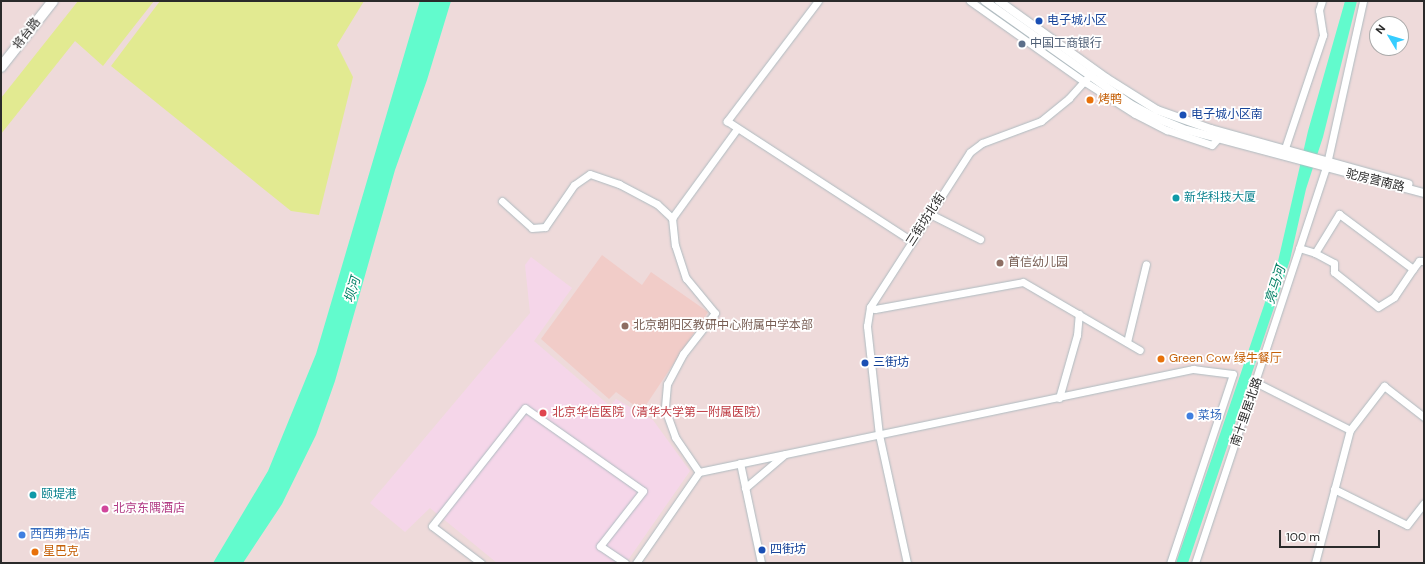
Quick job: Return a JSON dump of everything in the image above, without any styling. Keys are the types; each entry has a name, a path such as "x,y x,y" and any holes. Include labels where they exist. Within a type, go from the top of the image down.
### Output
{"main road":[{"name":"将台路","path":"1,67 53,1"}],"street":[{"path":"818,1 727,121 737,129 912,241"},
{"path":"970,1 1154,117 1187,130 1284,152"},
{"path":"985,1 1090,76 1141,102 1169,115 1284,152 1327,164"},
{"path":"999,1 1090,76"},
{"path":"1284,152 1323,35 1319,10 1322,1"},
{"name":"南十里居北路","path":"1195,563 1256,383 1327,164 1363,1"},
{"name":"三街坊北街","path":"907,563 878,435 867,326 870,307 970,152 982,143 1041,121 1090,76"},
{"path":"672,218 737,129"},
{"name":"驼房营南路","path":"1327,164 1424,188"},
{"name":"驼房营南路","path":"1327,164 1424,193"},
{"path":"502,201 532,228 545,227 574,185 590,174 619,184 657,204 672,218 675,245 686,278 715,313 683,354 667,384 665,409 675,438 699,472"},
{"path":"930,214 980,239"},
{"path":"1315,253 1339,214 1414,269"},
{"path":"1299,248 1315,253 1334,263 1334,272 1378,307 1394,297 1419,261 1424,261"},
{"path":"1127,342 1146,264"},
{"path":"870,307 875,308 1023,282 1140,350"},
{"path":"1059,398 1077,335 1078,314"},
{"path":"636,563 699,472 787,452 1059,398 1193,369 1233,374 1170,563"},
{"path":"1256,383 1350,430"},
{"path":"1315,563 1350,430 1384,386 1424,417"},
{"path":"481,563 432,526 525,408 643,492 600,546 624,563"},
{"path":"745,488 787,452"},
{"path":"740,463 761,563"},
{"path":"1334,489 1407,525 1424,503"}],"shaded area":[{"path":"78,1 154,1 103,66 75,41 1,134 1,98"},
{"path":"160,1 364,1 337,45 353,77 319,215 291,211 111,66"},
{"name":"北京朝阳区教研中心附属中学本部","path":"602,255 642,285 651,272 708,312 642,411 616,392 609,399 541,339"},
{"name":"北京华信医院（清华大学第一附属医院）","path":"531,257 572,288 534,341 610,406 616,399 653,420 690,471 626,563 497,563 430,508 405,532 370,503 530,313 525,265"}],"water":[{"name":"坝河","path":"420,1 451,1 427,80 395,170 335,381 316,435 282,504 243,563 213,563 268,471 316,354"},
{"name":"亮马河","path":"1345,1 1357,1 1323,137 1306,189 1290,260 1188,563 1176,563 1276,270 1308,131"}],"place":[{"name":"电子城小区","path":"1039,21"},
{"name":"中国工商银行","path":"1022,44"},
{"name":"烤鸭","path":"1090,100"},
{"name":"电子城小区南","path":"1183,115"},
{"name":"新华科技大厦","path":"1176,198"},
{"name":"首信幼儿园","path":"1000,263"},
{"name":"北京朝阳区教研中心附属中学本部","path":"625,326"},
{"name":"Green Cow 绿牛餐厅","path":"1161,359"},
{"name":"三街坊","path":"865,363"},
{"name":"北京华信医院（清华大学第一附属医院）","path":"543,413"},
{"name":"菜场","path":"1190,416"},
{"name":"颐堤港","path":"33,495"},
{"name":"北京东隅酒店","path":"105,509"},
{"name":"西西弗书店","path":"22,535"},
{"name":"四街坊","path":"762,550"},
{"name":"星巴克","path":"35,552"}]}
